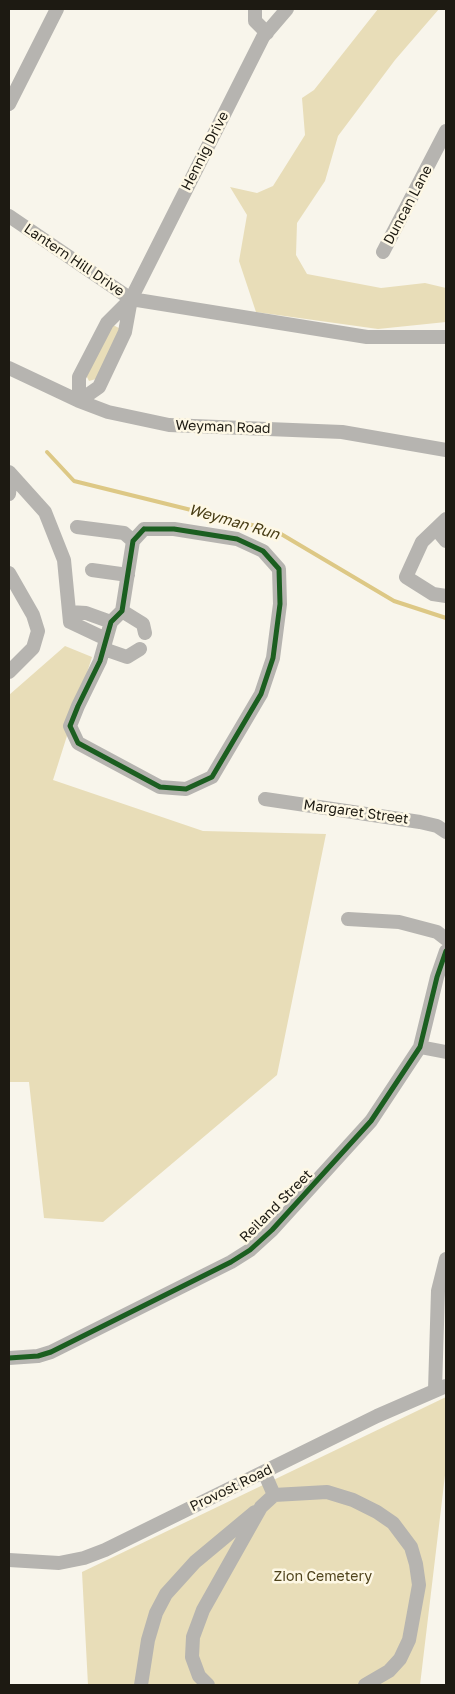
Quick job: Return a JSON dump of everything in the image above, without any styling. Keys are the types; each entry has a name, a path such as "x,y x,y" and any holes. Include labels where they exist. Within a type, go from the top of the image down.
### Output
{"street":[{"path":"9,104 57,9"},
{"path":"255,9 253,12 256,21 266,33"},
{"name":"Hennig Drive","path":"79,401 99,387 125,332 131,299 266,33 287,9"},
{"name":"Duncan Lane","path":"383,252 446,131"},
{"name":"Lantern Hill Drive","path":"9,216 131,299 367,337 446,337"},
{"name":"Hennig Drive","path":"79,401 79,377 107,323 131,299"},
{"name":"Weyman Road","path":"10,371 108,412 169,425 342,432 446,450"},
{"path":"10,483 46,512 64,560 70,622 127,657 140,649"},
{"path":"446,541 441,524 422,542 406,577 433,594 446,596"},
{"path":"77,527 124,533 133,541"},
{"path":"174,528 237,539 263,551 279,569 280,604 277,631 273,658 262,694 212,776 186,789 160,787 78,743 70,726 105,644 111,622 122,611 128,575 133,541 144,529 174,528"},
{"path":"92,570 128,575"},
{"path":"9,573 33,615 38,631 33,648 9,672"},
{"path":"122,611 143,624 145,633"},
{"path":"69,612 86,613 111,622"},
{"name":"Margaret Street","path":"265,799 420,822 437,826 446,832"},
{"path":"348,919 399,922 437,932 446,940"},
{"name":"Reiland Street","path":"9,1358 38,1356 51,1352 231,1262 250,1250 272,1230 371,1121 420,1047 446,951"},
{"path":"420,1047 446,1052"},
{"path":"441,1388 438,1291 446,1258"},
{"name":"Provost Road","path":"9,1560 59,1563 84,1558 105,1550 441,1388"},
{"path":"264,1472 274,1495"},
{"path":"141,1685 148,1640 156,1613 166,1594 196,1562 274,1495 327,1492 353,1500 377,1512 393,1523 411,1547 416,1564 418,1585 409,1640 400,1659 389,1671 365,1685"},
{"path":"208,1685 200,1676 192,1657 192,1637 203,1610 261,1507"}],"green space":[{"path":"378,9 439,9 395,60 338,136 325,181 297,223 296,255 307,274 381,288 425,283 446,288 446,322 378,329 256,312 239,261 247,215 230,187 257,193 273,186 305,135 302,98 314,90"},
{"path":"113,325 119,328 119,331 96,379 89,381 86,375"},
{"path":"65,646 92,657 53,780 203,831 326,834 277,1075 103,1222 44,1218 29,1082 9,1082 9,695"},
{"name":"Zion Cemetery","path":"446,1397 446,1467 420,1685 88,1685 82,1572"}],"waterway":[{"name":"Weyman Run","path":"47,452 74,481 276,531 394,601 446,618"}],"cycle path":[{"path":"144,529 174,529 237,539 263,551 279,569 280,604 273,658 261,694 212,777 186,789 160,787 78,743 70,726 100,661 111,622 122,611 133,541 144,529"},
{"path":"9,1358 38,1356 51,1352 231,1262 250,1250 272,1230 371,1121 420,1047 437,977 446,951"}]}
